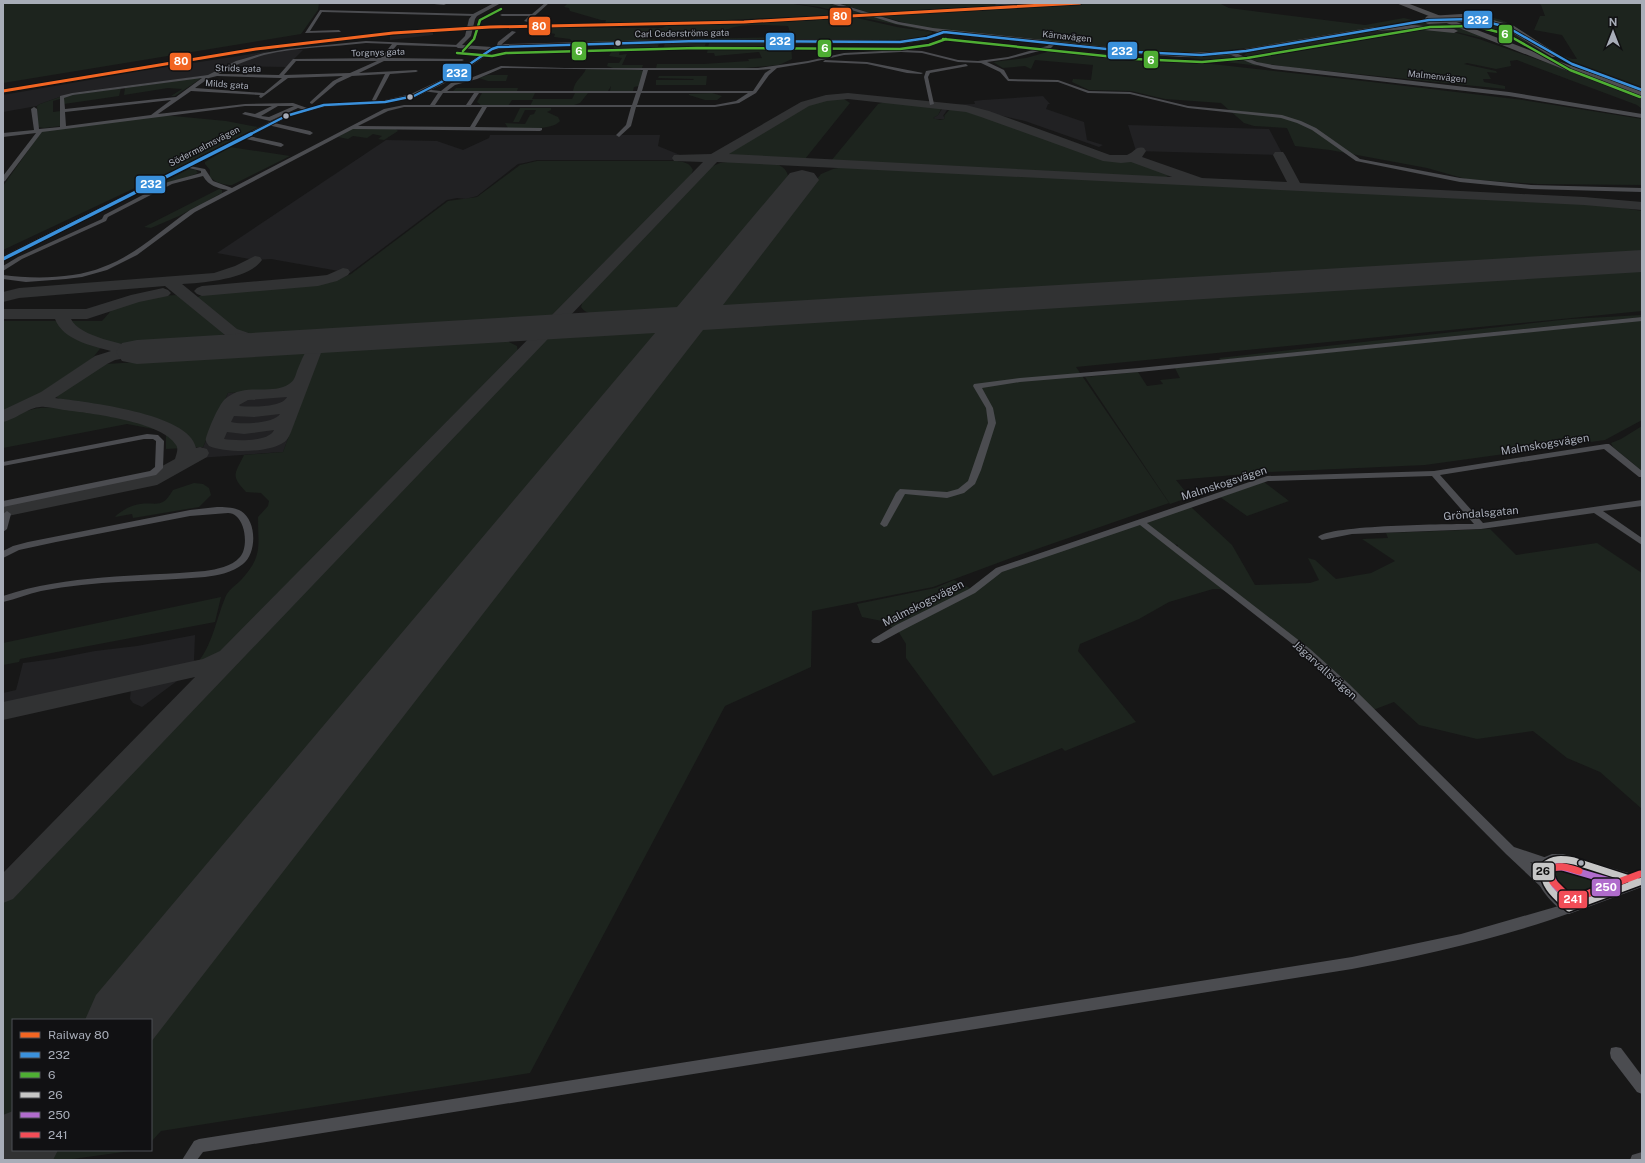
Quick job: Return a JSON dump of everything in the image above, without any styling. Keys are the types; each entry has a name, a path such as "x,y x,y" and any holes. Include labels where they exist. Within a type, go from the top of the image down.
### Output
{"highway":[{"path":"1400,3 1642,94"},
{"path":"1408,3 1642,90"},
{"path":"1374,29 1429,20 1462,18 1493,22 1510,28 1551,53 1609,79"},
{"path":"1374,29 1410,27 1450,30 1549,60"}],"street":[{"path":"426,3 445,4 440,14"},
{"path":"339,31 307,32 320,11 341,9 475,15 498,3"},
{"path":"526,21 547,3"},
{"name":"Kärnavägen","path":"832,3 906,25 944,32 1162,54 1232,53 1374,29"},
{"path":"502,14 533,14"},
{"path":"458,46 468,36 475,15"},
{"path":"495,48 514,32"},
{"name":"Carl Cederströms gata","path":"212,75 250,58 274,51 362,43 495,48 697,41 900,42 927,38 944,32"},
{"path":"312,104 333,83 382,60 396,44"},
{"path":"431,106 442,92 456,83 475,78 501,67 755,69 780,67 853,52 908,51 951,60 983,62 1008,58 1046,48 1053,44"},
{"name":"Södermalmsvägen","path":"3,259 270,124 307,109 335,104 384,102 403,99 427,90 495,48"},
{"name":"Malmenvägen","path":"1232,53 1255,63 1273,67 1494,92 1594,107 1642,116"},
{"path":"820,59 827,62 867,63 907,72 920,73"},
{"name":"Torgnys gata","path":"280,77 295,60 462,60"},
{"path":"932,104 926,77 928,72 965,66 967,62"},
{"path":"983,62 1002,71 1008,80 1058,81 1088,92 1130,93 1188,107 1262,114 1291,119 1314,129 1351,156 1368,163 1421,171 1460,180 1496,184 1539,187 1642,190"},
{"path":"3,277 26,280 66,277 82,275 105,269 135,254 165,233 187,214 392,108 431,106 722,106 738,102 754,92 768,73 780,67"},
{"path":"619,135 628,126 646,69"},
{"path":"755,69 768,73"},
{"name":"Strids gata","path":"62,111 62,97 121,96 212,75 286,77 416,71"},
{"path":"374,100 388,73"},
{"path":"154,116 189,89 212,75"},
{"path":"252,105 286,77"},
{"name":"Milds gata","path":"189,89 264,94"},
{"path":"427,90 442,92 754,92"},
{"path":"468,106 477,92"},
{"path":"63,127 62,111 121,96 177,98"},
{"path":"256,116 278,104"},
{"path":"3,135 252,105 299,105 307,109"},
{"path":"245,114 270,119 299,105"},
{"path":"471,129 485,106"},
{"path":"3,180 39,130 34,109"},
{"path":"270,124 310,133"},
{"path":"352,128 540,129"},
{"path":"244,137 281,145"},
{"path":"187,166 200,168 203,170 207,180 212,184 233,190"},
{"path":"3,269 20,258 104,220 106,216 170,183 204,174"},
{"path":"884,524 903,491 947,495 962,491 972,482 992,423 991,410 977,386 1020,380 1139,370 1642,319"},
{"path":"3,464 144,437 153,436 158,438 160,441 159,468 153,473 3,504"},
{"name":"Malmskogsvägen","path":"876,641 891,630 918,619 972,591 995,572 1267,479 1434,473 1606,446 1642,475"},
{"path":"1434,473 1481,526"},
{"name":"Gröndalsgatan","path":"1322,537 1352,531 1481,526 1642,503"},
{"path":"3,555 16,548 28,545 175,516 222,510 231,510 242,515 246,522 248,537 248,551 245,557 233,567 217,572 78,583 24,592 3,600"},
{"path":"1596,510 1642,542"},
{"path":"3,529 7,514"},
{"name":"Jägarvallsvägen","path":"1141,522 1307,652 1346,688 1569,908 1640,881"},
{"name":"Jägarvallsvägen","path":"1510,851 1546,862 1557,859 1569,861 1640,881"},
{"path":"1545,883 1542,876 1542,871 1546,862"},
{"path":"189,1160 199,1146 1352,964 1431,948 1502,929 1569,908"},
{"path":"1616,1053 1642,1087"},
{"path":"1637,1160 1642,1158"}],"shaded area":[{"path":"3,3 319,3 318,10 301,34 3,83"},
{"path":"568,3 787,3 841,13 838,15 705,21 605,23 606,20 601,20 570,11 569,8 564,7"},
{"path":"790,3 828,3 865,14 851,15 820,7"},
{"path":"838,3 1054,3 870,13"},
{"path":"1095,3 1219,3 1229,8 1365,25 1404,18 1412,20 1315,38 1250,48 1217,51 1152,52 939,30 915,26 878,15"},
{"path":"1538,3 1642,3 1642,87 1572,61 1561,55 1577,59 1562,35 1534,30 1540,16 1545,16 1541,5"},
{"path":"1446,15 1480,16 1501,20 1519,29 1541,44 1512,27"},
{"path":"872,16 936,33 932,32 918,38 895,40 687,39 796,37 794,33 790,32 788,26 748,25 726,30 725,35 719,36 719,31 650,32 648,39 659,40 574,43 570,39 554,37 555,34 534,36 540,32 533,30 534,28 662,28 666,26 857,18 897,27 931,32 864,18"},
{"path":"1453,18 1500,25 1565,61 1564,61"},
{"path":"1438,20 1494,41 1440,28 1400,26"},
{"path":"1410,28 1449,31 1479,39 1642,96 1642,109 1637,105 1517,60 1510,61 1511,66 1496,69 1467,63 1464,64 1496,71 1497,73 1487,72 1491,79 1483,79 1484,82 1505,86 1505,89 1288,67 1261,63 1243,56 1247,53 1328,38"},
{"path":"433,32 433,35 390,40 390,36"},
{"path":"665,43 706,43 704,48 699,49 663,50"},
{"path":"709,43 791,43 792,59 779,65 745,68 656,68 657,64 703,64 749,61 748,59 762,58 759,52 715,56 714,53 707,53"},
{"path":"659,44 656,50 620,50 619,55 627,54 622,65 643,65 642,68 613,68 607,66 608,63 619,63 622,58 609,56 615,45"},
{"path":"283,50 303,50 286,67 233,66 257,56"},
{"path":"271,51 243,59 210,75 71,93 37,106 3,112 3,95 141,71"},
{"path":"1051,51 1078,51 1158,58 1372,82 1523,100 1642,119 1642,185 1537,184 1466,179 1427,168 1330,150 1295,146 1287,128 1254,126 1244,123 1221,103 1165,99 1131,91 1089,90 1072,82 1073,79 1091,80 1093,65 1035,60 1031,69 1025,66 1003,68 993,62 1026,58"},
{"path":"1225,55 1231,55 1260,66 1173,56"},
{"path":"586,69 644,71 639,86 634,87 633,91 610,91 611,86 608,91 573,91 575,84"},
{"path":"488,75 508,75 506,81 488,81 479,78"},
{"path":"659,76 707,76 706,85 656,85 656,80 694,79 658,78"},
{"path":"198,78 200,79 175,96 171,96 182,89 168,88 124,95 125,88"},
{"path":"121,88 119,96 64,104 64,98 73,95"},
{"path":"456,88 518,88 517,91 453,91"},
{"path":"482,93 535,93 532,99 572,99 575,93 588,93 580,103 571,106 530,106 533,100 512,100 508,106 482,106 477,102"},
{"path":"712,93 722,96 717,100 705,100 689,95 689,94"},
{"path":"1043,96 1050,104 1048,104 1046,109 1084,122 1087,140 1103,145 1099,147 1025,121 990,113 951,108 947,110 943,116 945,117 944,119 935,119 933,118 938,115 942,109 941,107 905,103 907,100 949,105 975,104 974,101"},
{"path":"60,97 60,99 53,101 53,112 61,111 61,126 44,128 38,127 37,106"},
{"path":"830,99 844,99 850,103 805,159 725,156 803,107"},
{"path":"888,101 939,107 941,109 938,115 933,118 940,120 944,119 944,116 950,109 973,112 1100,158 1115,161 1135,161 1166,172 1169,175 1165,178 831,161 878,104"},
{"path":"520,108 551,108 551,110 547,112 558,117 560,121 544,128 508,128 505,123 525,124 530,115 534,114 536,110 525,110 519,122 513,122"},
{"path":"163,115 226,121 258,127 171,171 3,250 3,186 42,131"},
{"path":"1128,125 1269,129 1283,155 1136,151"},
{"path":"352,129 396,129 398,131 384,140 378,139 382,136 373,134 367,138 353,136 348,139 338,137"},
{"path":"490,135 660,135 658,146 680,155 676,160 537,160 518,164 477,196 466,199 457,198 447,200 350,273 271,259 255,260 217,253 386,140 437,141 463,150 489,138"},
{"path":"230,147 290,156 232,185 226,185 217,182 210,177 210,170 205,162"},
{"path":"742,160 761,161 776,164 786,170 788,176 678,311 599,315 589,313 581,307 583,300 708,168 720,163"},
{"path":"537,161 684,162 690,166 693,170 691,175 559,311 551,316 540,318 259,335 235,330 198,300 198,297 207,293 332,282 351,274 448,201 477,197 520,165"},
{"path":"848,166 1604,205 1642,211 1642,253 714,309 821,174 833,169"},
{"path":"189,169 196,170 198,173 163,186 158,185"},
{"path":"219,189 222,190 222,193 179,216 151,228 144,227"},
{"path":"1642,270 1642,311 1076,367 1169,503 933,587 812,611 811,667 725,706 530,1073 161,1131 152,1141 152,1022 700,327"},
{"path":"175,295 184,298 226,333 218,338 103,345 91,360 42,395 3,412 3,321 102,321 113,308 121,304 144,298"},
{"path":"1642,315 1642,317 1221,360 1219,358 1570,319"},
{"path":"1642,320 1642,420 1605,440 1425,465 1269,472 1176,480 1190,497 1170,504 1085,377 1138,372 1147,386 1163,384 1160,380 1180,378 1175,368"},
{"path":"659,330 662,332 89,1019 12,1019 12,1112 3,1123 3,900 542,342 562,336"},
{"path":"493,340 507,341 517,346 518,353 516,357 239,641 215,656 205,660 199,661 211,639 226,595 248,572 256,557 258,551 258,517 268,506 269,501 261,493 246,492 236,478 236,471 244,455 283,452 310,379 295,380 286,387 279,389 228,393 203,447 166,449 166,435 159,430 127,424 3,448 3,421 23,412 35,409 57,408 65,402 56,397 58,392 63,387 77,377 106,364"},
{"path":"310,379 283,452 198,458 228,393 272,390 291,384 295,380"},
{"path":"1642,426 1642,471 1613,447 1611,443 1621,439"},
{"path":"165,470 171,474 148,484 3,514 3,506 149,478"},
{"path":"1264,482 1289,501 1247,516 1220,497"},
{"path":"194,483 203,484 209,488 211,495 199,507 133,518 132,514 115,517 133,506 162,502 166,500 173,490"},
{"path":"1191,507 1232,545 1255,585 1310,583 1319,580 1308,558 1315,560 1336,579 1371,573 1395,561 1362,539 1388,538 1386,533 1490,529 1516,555 1597,543 1642,573 1642,809 1600,772 1567,758 1533,731 1477,739 1419,725 1394,702 1373,710 1308,649 1177,548 1178,545 1171,544 1148,526 1150,521"},
{"path":"1140,524 1227,592 1220,589 1213,589 1169,602 1139,619 1080,644 1078,651 1136,722 1065,751 1062,748 993,776 906,658 906,644 898,631 1007,569"},
{"path":"954,580 972,589 893,628 882,621 862,617 857,604 935,588"},
{"path":"221,597 215,622 20,659 19,662 3,665 3,643"},
{"path":"195,635 194,660 198,663 204,661 142,707 133,703 130,699 131,688 3,716 3,693 16,690 23,663 95,651 137,646"},
{"path":"1561,863 1619,882 1584,897 1567,897 1559,893 1553,886 1548,871 1555,864"},
{"path":"50,1151 131,1151 65,1160 43,1160"}],"waterway":[{"path":"996,5 1026,3"}],"taxiway":[{"path":"714,158 805,104 826,98 848,96 966,109 985,114 1107,158 1121,160 1132,158"},
{"path":"1132,158 1138,155 1140,151"},
{"path":"1279,155 1296,187"},
{"path":"678,158 714,158"},
{"path":"3,891 714,158"},
{"path":"714,158 1200,182"},
{"path":"1132,158 1200,182"},
{"path":"1200,182 1296,187"},
{"path":"1296,187 1584,201 1642,206"},
{"path":"164,281 216,277 240,269 255,260"},
{"path":"202,291 318,281 332,278 343,272"},
{"path":"3,297 19,293 164,281"},
{"path":"164,281 170,282 231,332 257,341 274,344"},
{"path":"62,314 87,314 136,298 163,293"},
{"path":"3,314 62,314"},
{"path":"62,314 65,323 76,333 94,341 130,350"},
{"path":"222,422 215,438 215,442 219,444 252,445 273,441 278,438 282,432 314,350 337,340"},
{"path":"36,401 47,396 101,360 111,356 137,352"},
{"path":"230,404 237,398 245,395 285,392 294,389 301,383"},
{"path":"3,417 36,401"},
{"path":"36,401 118,413 162,426 178,435 186,445 187,447 183,462"},
{"path":"230,404 232,410 254,412 281,408 293,403"},
{"path":"222,422 230,404"},
{"path":"222,422 222,424 227,427 254,428 282,422 287,419"},
{"path":"3,511 150,481 200,453"},
{"path":"3,711 203,667 214,664 226,658"},
{"path":"5,1160 14,1151"}],"runway":[{"path":"690,319 802,180"},
{"path":"690,319 1642,261"},
{"path":"123,1019 690,319"},
{"path":"137,352 690,319"},
{"path":"8,1160 16,1151"}],"rail line":[{"name":"80","path":"3,91 256,49 393,33 490,27 744,22 1080,3"}],"transit line":[{"name":"6","path":"463,51 474,39 480,20 501,9"},
{"name":"232","path":"944,32 1135,52 1201,55 1246,51 1429,20 1452,18 1475,19 1497,23 1507,27 1524,35 1551,53 1572,64 1642,90"},
{"name":"6","path":"943,39 1134,59 1202,62 1247,58 1430,27 1474,26 1495,30 1506,34 1570,70 1640,97"},
{"name":"232","path":"3,259 286,116 324,105 385,102 414,96 449,78 492,49 498,47 697,41 900,42 927,38 944,32"},
{"name":"6","path":"457,53 492,56 506,53 697,48 900,49 929,45 946,39"},
{"name":"26","path":"1569,908 1554,895 1544,879 1544,866 1551,860 1564,859 1574,861 1639,882"},
{"name":"241","path":"1579,871 1559,866 1552,868 1549,871 1553,882 1571,900 1640,874"},
{"name":"250","path":"1552,867 1562,867 1617,883 1571,900 1555,885 1549,872 1552,867"},
{"name":"26","path":"1569,908 1642,881"}]}
